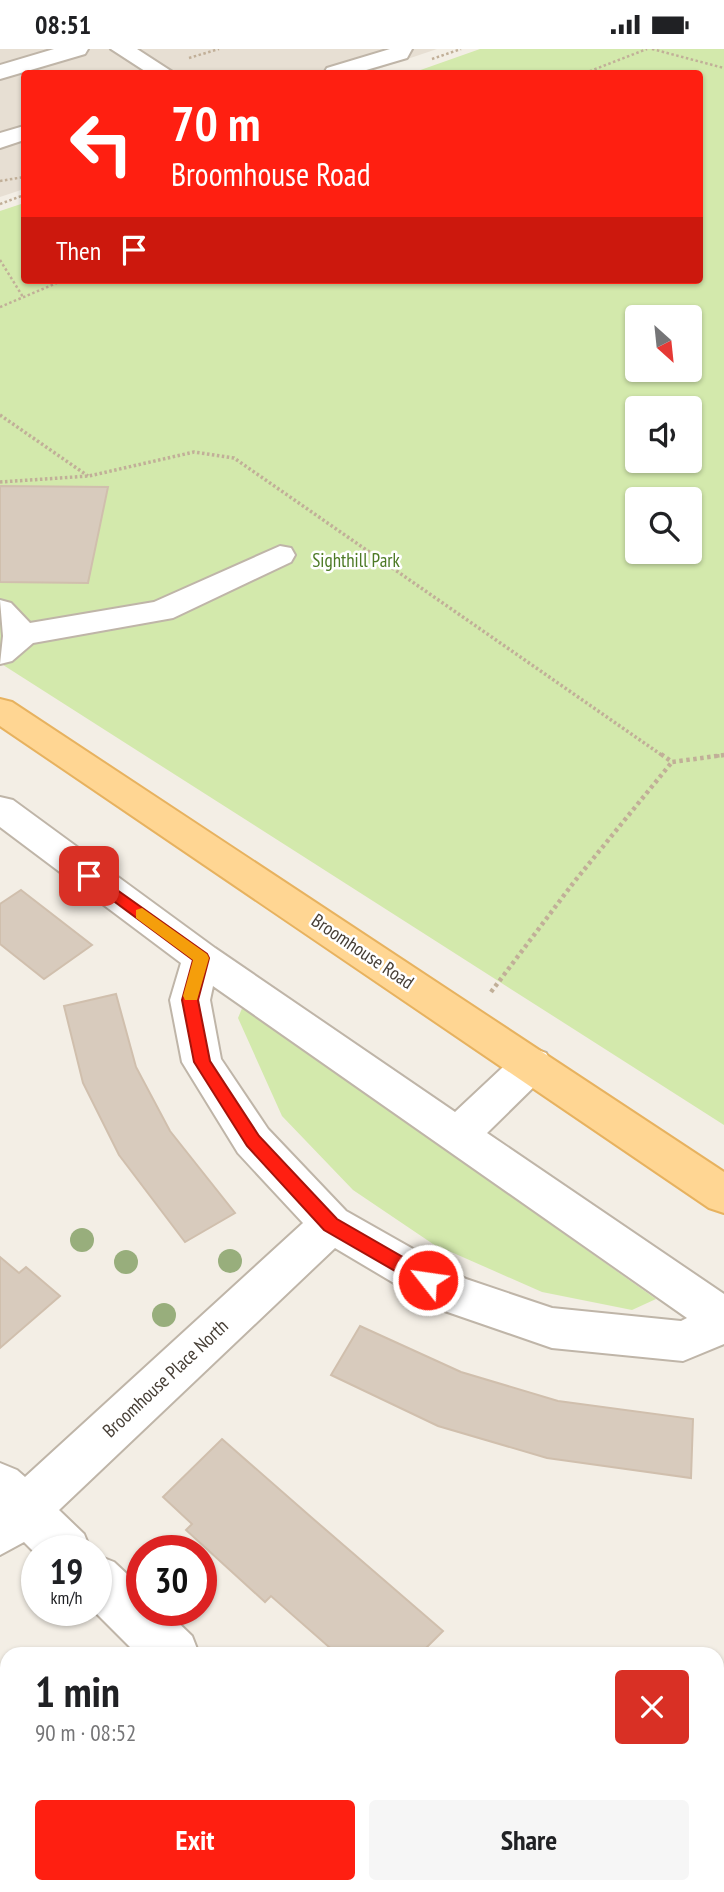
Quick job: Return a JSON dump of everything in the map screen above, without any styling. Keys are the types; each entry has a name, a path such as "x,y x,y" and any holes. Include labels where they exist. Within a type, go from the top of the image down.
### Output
{"main road":[{"name":"Broomhouse Road","path":"0,710 533,1063 724,1195"}],"street":[{"path":"0,72 77,49"},
{"path":"122,49 158,70"},
{"path":"345,70 399,53 401,49"},
{"path":"0,141 21,134"},
{"path":"10,644 170,608 280,555"},
{"path":"0,610 19,629 10,644"},
{"path":"0,809 201,958 724,1321 683,1341 552,1328 452,1294 331,1224 253,1141 202,1062 190,1000 201,958"},
{"path":"458,1135 533,1063"},
{"name":"Broomhouse Place North","path":"8,1509 331,1224"},
{"path":"8,1509 45,1535"},
{"path":"112,1594 167,1647"}],"path":[{"path":"593,70 647,49"},
{"path":"652,49 724,68"},
{"path":"0,181 21,178"},
{"path":"0,204 21,196"},
{"path":"0,260 23,297"},
{"path":"0,307 54,284"},
{"path":"0,415 89,476"},
{"path":"0,482 89,476 194,452 234,458 672,762 724,755"},
{"path":"469,1021 574,882 672,762"}],"shaded area":[{"path":"0,49 437,49 375,70 21,70 21,190 0,197"}],"green space":[{"name":"Sighthill Park","path":"480,49 724,49 724,1125 0,663 0,211 21,204 21,284 703,284 703,70 420,70"},
{"path":"243,1006 656,1299 632,1310 542,1292 433,1244 353,1190 282,1116 238,1018"}],"building":[{"path":"0,486 108,487 88,583 0,582"},
{"path":"21,890 92,945 44,979 0,944 0,904"},
{"path":"116,994 136,1067 170,1131 235,1213 185,1242 119,1155 83,1083 64,1006"},
{"path":"0,1257 19,1273 26,1267 60,1296 0,1348"},
{"path":"360,1326 461,1372 558,1401 693,1419 691,1478 547,1458 438,1426 331,1375"},
{"path":"222,1439 443,1631 427,1647 329,1647 271,1596 265,1602 217,1558 217,1535 191,1535 186,1530 192,1524 163,1497"}],"slow traffic":[{"path":"142,914 201,958 191,996"}],"route":[{"path":"89,876 201,958 190,1000 202,1062 253,1141 331,1224 428,1280"}]}
